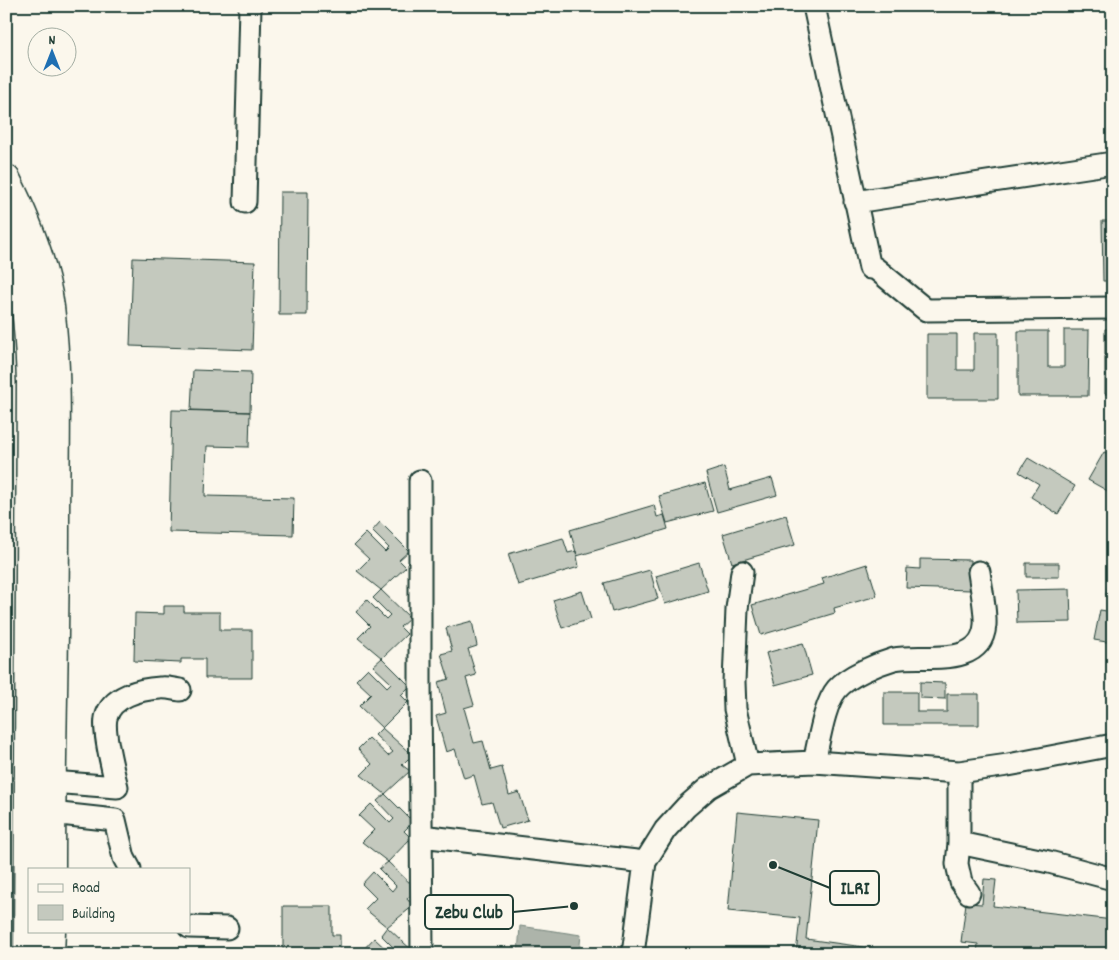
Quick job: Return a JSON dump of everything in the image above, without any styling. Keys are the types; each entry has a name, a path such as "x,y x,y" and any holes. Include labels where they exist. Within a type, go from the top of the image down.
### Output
{"main road":[{"path":"6,179 17,201 41,265 50,306 55,367 56,597 46,794 38,868"},
{"path":"6,232 14,250 29,326 31,382 31,677 46,794 51,868"},
{"path":"28,954 30,932"},
{"path":"50,954 51,932"}],"street":[{"path":"245,202 250,6"},
{"path":"814,6 870,268 874,268 926,310 1113,308"},
{"path":"855,202 1113,163"},
{"path":"420,481 422,954"},
{"path":"742,572 737,609 734,691 735,709 748,765"},
{"path":"814,762 830,699 837,689 852,676 894,659 950,657 972,649 981,637 985,625 979,572"},
{"path":"129,868 124,858 114,820 116,787 106,718 112,705 123,697 161,688 180,690"},
{"path":"633,954 645,862 665,830 686,807 708,788 748,765 814,762 959,772 1008,765 1113,745"},
{"path":"959,772 959,843 957,864 960,882 969,893"},
{"path":"46,794 116,787"},
{"path":"46,794 114,820"},
{"path":"421,836 645,862"},
{"path":"959,843 1049,862 1113,879"},
{"path":"190,926 228,928"}],"shaded area":[{"path":"520,926 581,935 579,954 518,954"}],"building":[{"path":"280,192 308,192 307,315 279,315"},
{"path":"1102,221 1113,221 1113,281 1103,281"},
{"path":"133,258 255,262 252,350 130,346"},
{"path":"1105,329 1113,329 1113,394 1105,394"},
{"path":"1064,330 1089,330 1088,396 1018,396 1018,331 1048,331 1048,367 1064,367"},
{"path":"974,333 998,333 998,399 927,399 927,334 957,334 957,370 974,370"},
{"path":"193,370 251,372 250,412 191,410"},
{"path":"172,410 250,412 249,447 207,446 205,496 294,498 293,535 169,532"},
{"path":"1104,452 1113,456 1113,494 1088,480"},
{"path":"1028,458 1075,486 1058,514 1031,497 1039,484 1019,472"},
{"path":"724,467 730,490 772,478 777,495 717,512 706,473"},
{"path":"705,483 713,511 667,523 659,496"},
{"path":"654,505 657,517 664,515 668,529 577,556 570,530"},
{"path":"786,515 795,545 732,563 723,534"},
{"path":"380,522 409,551 399,560 406,567 381,590 357,571 369,559 354,545 366,533 385,552 389,548 372,531"},
{"path":"563,538 568,553 576,551 579,567 518,585 508,554"},
{"path":"920,559 971,560 971,590 906,588 907,568 920,569"},
{"path":"699,563 708,591 665,604 656,576"},
{"path":"1026,563 1059,563 1059,577 1026,577"},
{"path":"867,564 877,596 834,608 835,613 761,635 752,605 824,584 822,578"},
{"path":"650,570 658,599 612,612 604,583"},
{"path":"1109,576 1113,577 1113,596 1106,595"},
{"path":"1070,589 1071,622 1017,623 1016,590"},
{"path":"381,590 410,618 400,627 407,634 382,658 358,638 370,626 356,612 367,600 386,619 390,615 373,598"},
{"path":"582,591 591,619 562,628 553,600"},
{"path":"164,606 184,606 184,612 220,612 220,630 252,630 252,678 205,678 205,659 181,659 181,663 134,661 135,613 164,614"},
{"path":"1100,610 1113,612 1113,643 1094,640"},
{"path":"472,621 477,646 468,649 476,675 466,678 474,705 464,708 474,743 483,741 491,770 502,767 509,795 519,792 528,820 500,828 492,802 482,804 474,775 464,778 455,749 446,752 436,716 446,713 438,682 449,679 441,654 452,651 446,628"},
{"path":"803,643 812,675 775,685 766,653"},
{"path":"382,658 410,686 401,695 408,702 382,728 359,706 371,694 356,680 368,668 387,687 391,683 373,666"},
{"path":"920,682 945,683 945,699 920,698"},
{"path":"884,692 917,692 917,712 947,712 947,694 979,694 979,725 884,725"},
{"path":"382,728 412,755 402,765 410,771 385,794 361,775 372,764 358,749 369,738 388,756 393,752 375,735"},
{"path":"385,794 413,822 404,831 411,838 388,862 362,842 374,830 359,816 371,804 390,823 394,819 377,801"},
{"path":"737,812 818,820 806,939 914,954 796,954 800,918 728,911"},
{"path":"388,862 416,889 407,899 413,906 387,927 365,909 376,898 362,884 373,872 392,891 396,886 379,869"},
{"path":"984,879 996,880 993,906 1113,920 1111,954 977,954 978,944 961,942 966,903 982,904"},
{"path":"283,906 332,906 332,935 340,935 340,954 283,952"},
{"path":"387,927 416,954 397,954 398,952 381,935"},
{"path":"374,938 391,954 367,954 363,950"},
{"path":"734,949 774,954 734,954"}],"place":[{"name":"ILRI","path":"773,865"},
{"name":"Zebu Club","path":"574,906"}]}
